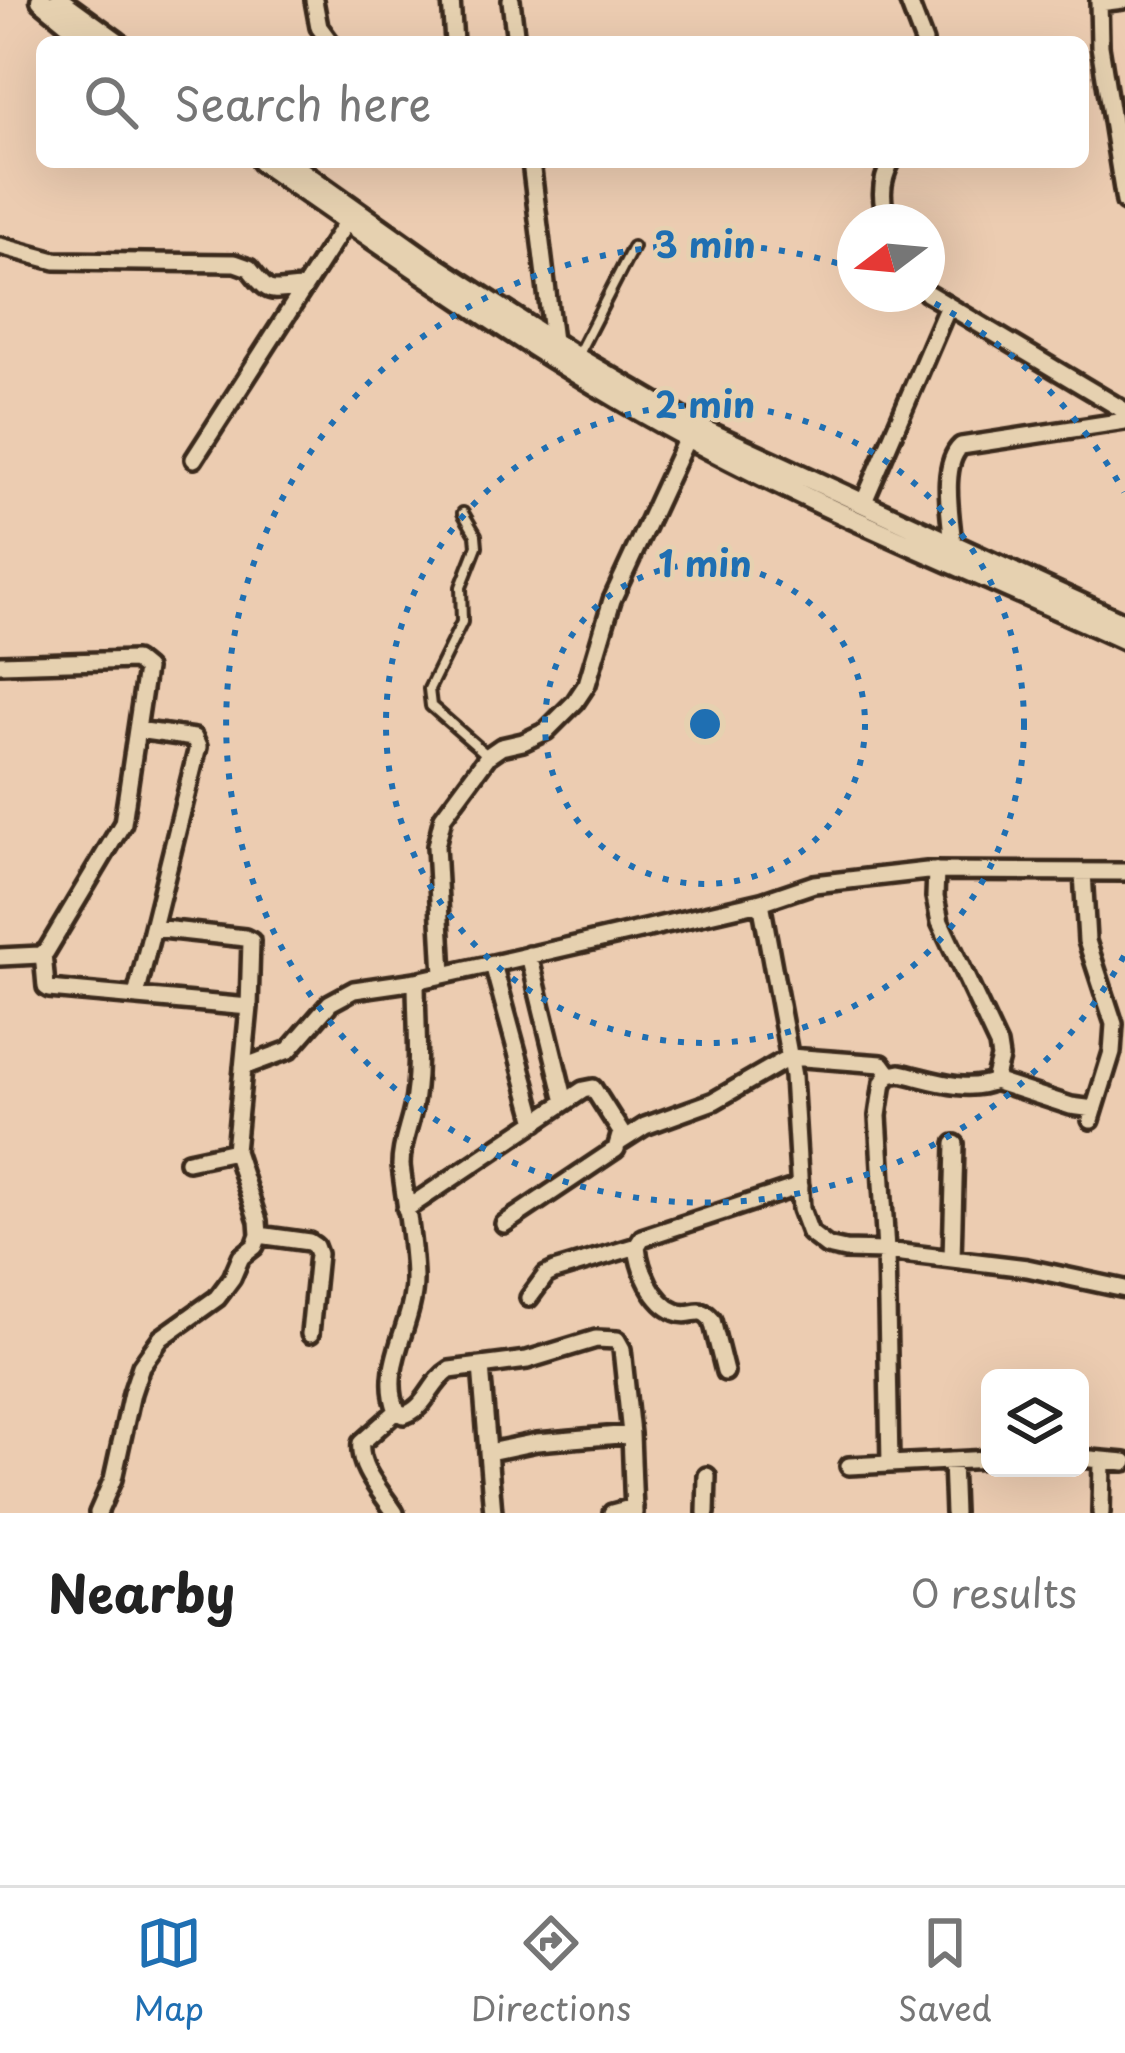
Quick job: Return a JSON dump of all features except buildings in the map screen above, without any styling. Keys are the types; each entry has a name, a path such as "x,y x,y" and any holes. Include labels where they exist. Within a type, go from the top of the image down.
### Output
{"street":[{"path":"41,0 85,36"},
{"path":"59,0 109,36"},
{"path":"314,0 326,36"},
{"path":"451,0 454,36"},
{"path":"511,0 515,36"},
{"path":"908,0 922,36"},
{"path":"1123,0 1099,2 1100,46 1125,202"},
{"path":"271,168 467,305 580,377 687,437 786,487 1125,640"},
{"path":"296,168 426,260 576,357 693,425 1125,624"},
{"path":"532,168 553,341"},
{"path":"884,204 882,183 889,168"},
{"path":"194,459 347,220"},
{"path":"0,246 55,261 235,263 249,268 262,288 303,288"},
{"path":"945,303 1125,411"},
{"path":"863,504 948,305"},
{"path":"953,545 949,466 961,446 1125,421"},
{"path":"442,975 436,847 443,817 488,756 546,731 575,702 586,684 612,600 687,437"},
{"path":"0,664 134,660 146,669 123,824 44,953 46,986 249,1007"},
{"path":"136,996 198,747 194,738 137,730"},
{"path":"936,871 940,922 998,1045 994,1081"},
{"path":"243,1067 289,1050 330,1003 354,990 529,956 761,902 814,884 936,871 1125,872"},
{"path":"890,1464 878,1116 883,1082 900,1073 968,1087 994,1081 1092,1114 1118,1063 1114,1024 1087,940 1083,872"},
{"path":"761,902 795,1090 804,1221 817,1240 845,1250 1028,1268 1125,1289"},
{"path":"98,1513 113,1479 141,1366 161,1338 217,1298 259,1235 235,1150 251,940 153,928"},
{"path":"0,956 44,953"},
{"path":"529,956 565,1102"},
{"path":"493,964 536,1122"},
{"path":"416,981 415,1090 401,1148 414,1284 392,1370 397,1411 412,1413 450,1370 527,1360 596,1339 617,1340 622,1349 631,1433 634,1510 612,1513"},
{"path":"620,1142 645,1126 714,1101 790,1057 882,1064 890,1076"},
{"path":"406,1209 592,1088 621,1132 616,1149 505,1224"},
{"path":"952,1259 955,1144"},
{"path":"188,1162 235,1150"},
{"path":"530,1298 554,1271 800,1186"},
{"path":"259,1235 315,1246 310,1334"},
{"path":"637,1246 650,1286 670,1308 684,1314 701,1311 712,1320 725,1372"},
{"path":"481,1366 494,1513"},
{"path":"395,1513 359,1453 361,1443 397,1411"},
{"path":"489,1452 631,1433"},
{"path":"849,1466 981,1459"},
{"path":"1089,1459 1125,1462"},
{"path":"1101,1513 1102,1460"},
{"path":"952,1461 954,1513"},
{"path":"706,1513 707,1476"}],"lane":[{"path":"576,357 633,248"},
{"path":"463,513 477,546 461,587 462,622 428,698 431,706 488,756"}]}
